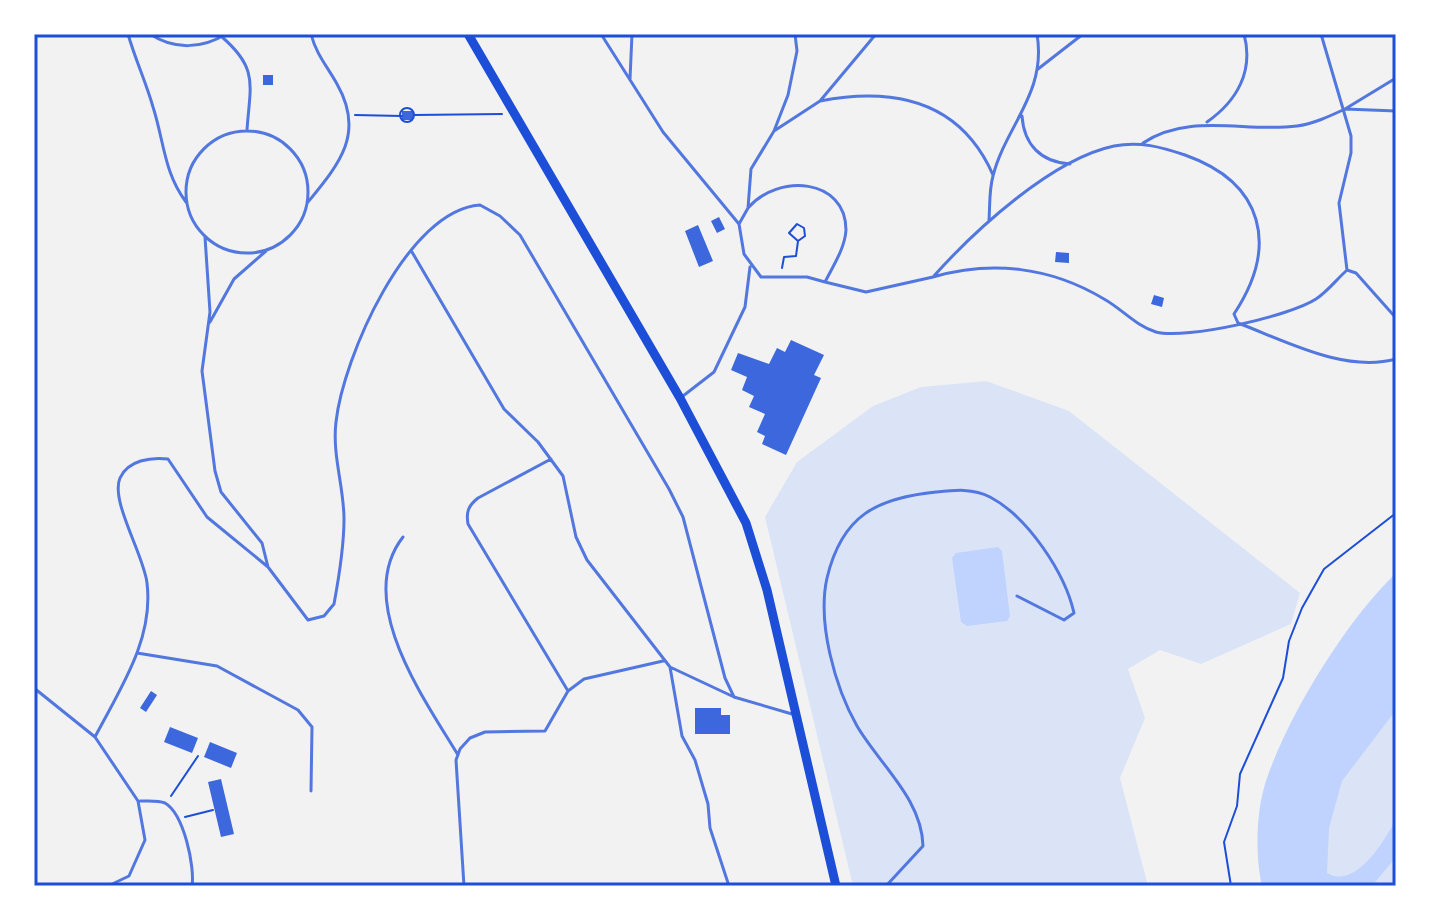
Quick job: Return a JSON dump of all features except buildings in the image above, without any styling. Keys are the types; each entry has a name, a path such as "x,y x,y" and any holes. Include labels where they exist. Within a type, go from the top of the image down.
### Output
{"main road":[{"path":"468,34 680,398 746,523 767,590 836,886"}],"lane":[{"path":"128,34 161,133 164,159 174,186 186,202"},
{"path":"150,34 174,45 188,46 224,36 247,61 250,77 247,131"},
{"path":"209,326 234,279 292,235 304,216 308,202 348,141 351,115 336,81 315,53 311,34"},
{"path":"601,34 663,132 739,224"},
{"path":"630,79 632,34"},
{"path":"748,208 751,169 774,131 788,95 797,51 795,34"},
{"path":"774,131 820,101 876,34"},
{"path":"989,220 993,175 1038,69 1041,56 1037,34"},
{"path":"1038,69 1083,34"},
{"path":"1205,124 1220,113 1242,85 1249,50 1244,34"},
{"path":"1321,34 1331,74 1345,109 1351,153 1339,203 1347,270"},
{"path":"1142,143 1158,133 1205,124 1299,126 1345,109 1396,78"},
{"path":"820,101 864,94 902,97 921,104 944,114 965,132 983,152 993,175"},
{"path":"1345,109 1396,111"},
{"path":"1022,112 1027,140 1034,150 1046,159 1071,164"},
{"path":"267,251 234,253 205,237 190,217 186,202 188,174 203,149 228,134 247,131 268,134 295,153 305,173 308,202"},
{"path":"933,277 989,220 1071,164 1112,147 1142,143 1161,147 1214,168 1245,194 1259,232 1260,259 1249,292 1234,314 1238,323 1325,356 1364,361 1396,359"},
{"path":"680,398 714,372 745,307 750,267 740,239 739,224 748,208 768,190 799,184 828,196 841,210 846,227 844,240 825,282"},
{"path":"95,737 137,653 148,607 148,584 143,562 119,502 120,477 144,459 168,459 207,517 268,567 308,620 324,616 334,604 344,518 336,461 339,402 367,320 412,252 446,214 480,205 500,216 520,235 584,339 683,517 725,678 734,697"},
{"path":"205,237 209,326 202,371 215,471 221,492 262,543 268,554 268,567"},
{"path":"412,252 504,409 552,459 563,476 576,537 587,560 665,661 670,667 734,697 796,715"},
{"path":"750,267 761,277 771,280 807,277 866,292 982,266 1018,268 1066,280 1159,333 1209,332 1284,314 1316,299 1347,270"},
{"path":"1347,270 1356,273 1396,318"},
{"path":"552,459 478,498 469,506 467,516 468,524 515,607 568,691"},
{"path":"886,886 923,846 923,824 857,725 831,657 826,582 841,540 873,507 896,496 967,490 989,496 1010,511 1053,563 1064,579 1074,613 1064,620 1017,596"},
{"path":"403,537 393,553 387,578 393,638 458,755 464,886"},
{"path":"137,653 217,666 298,710 312,727 311,791"},
{"path":"458,755 470,738 485,732 545,731 568,691 584,679 665,661"},
{"path":"670,667 673,702 682,736 695,760 729,886"},
{"path":"34,688 95,737 138,801 145,840 129,876 108,886"},
{"path":"138,801 166,804 176,819 192,856 192,886"}],"path":[{"path":"351,115 401,116 402,110 414,110 414,115 499,114"},
{"path":"771,280 782,273 784,257 796,256 798,241 806,234 797,224 789,233 798,241"},
{"path":"1231,886 1224,842 1235,814 1240,774 1264,713 1283,678 1289,641 1302,608 1324,569 1396,513"},
{"path":"166,804 198,756"},
{"path":"176,819 213,810"}],"shaded area":[{"path":"986,381 1069,411 1300,593 1291,624 1201,664 1160,650 1128,669 1145,718 1120,778 1148,886 853,886 765,517 797,462 873,406 921,387"},
{"path":"1396,594 1396,886 1288,886"}],"water":[{"path":"998,547 1002,551 1010,616 1007,621 967,626 961,622 952,558 956,553"},
{"path":"1396,573 1396,710 1342,781 1329,828 1327,873 1348,875 1359,869 1377,850 1396,819 1396,857 1372,886 1262,886 1258,861 1258,819 1266,781 1276,755 1320,670 1358,616"}]}
